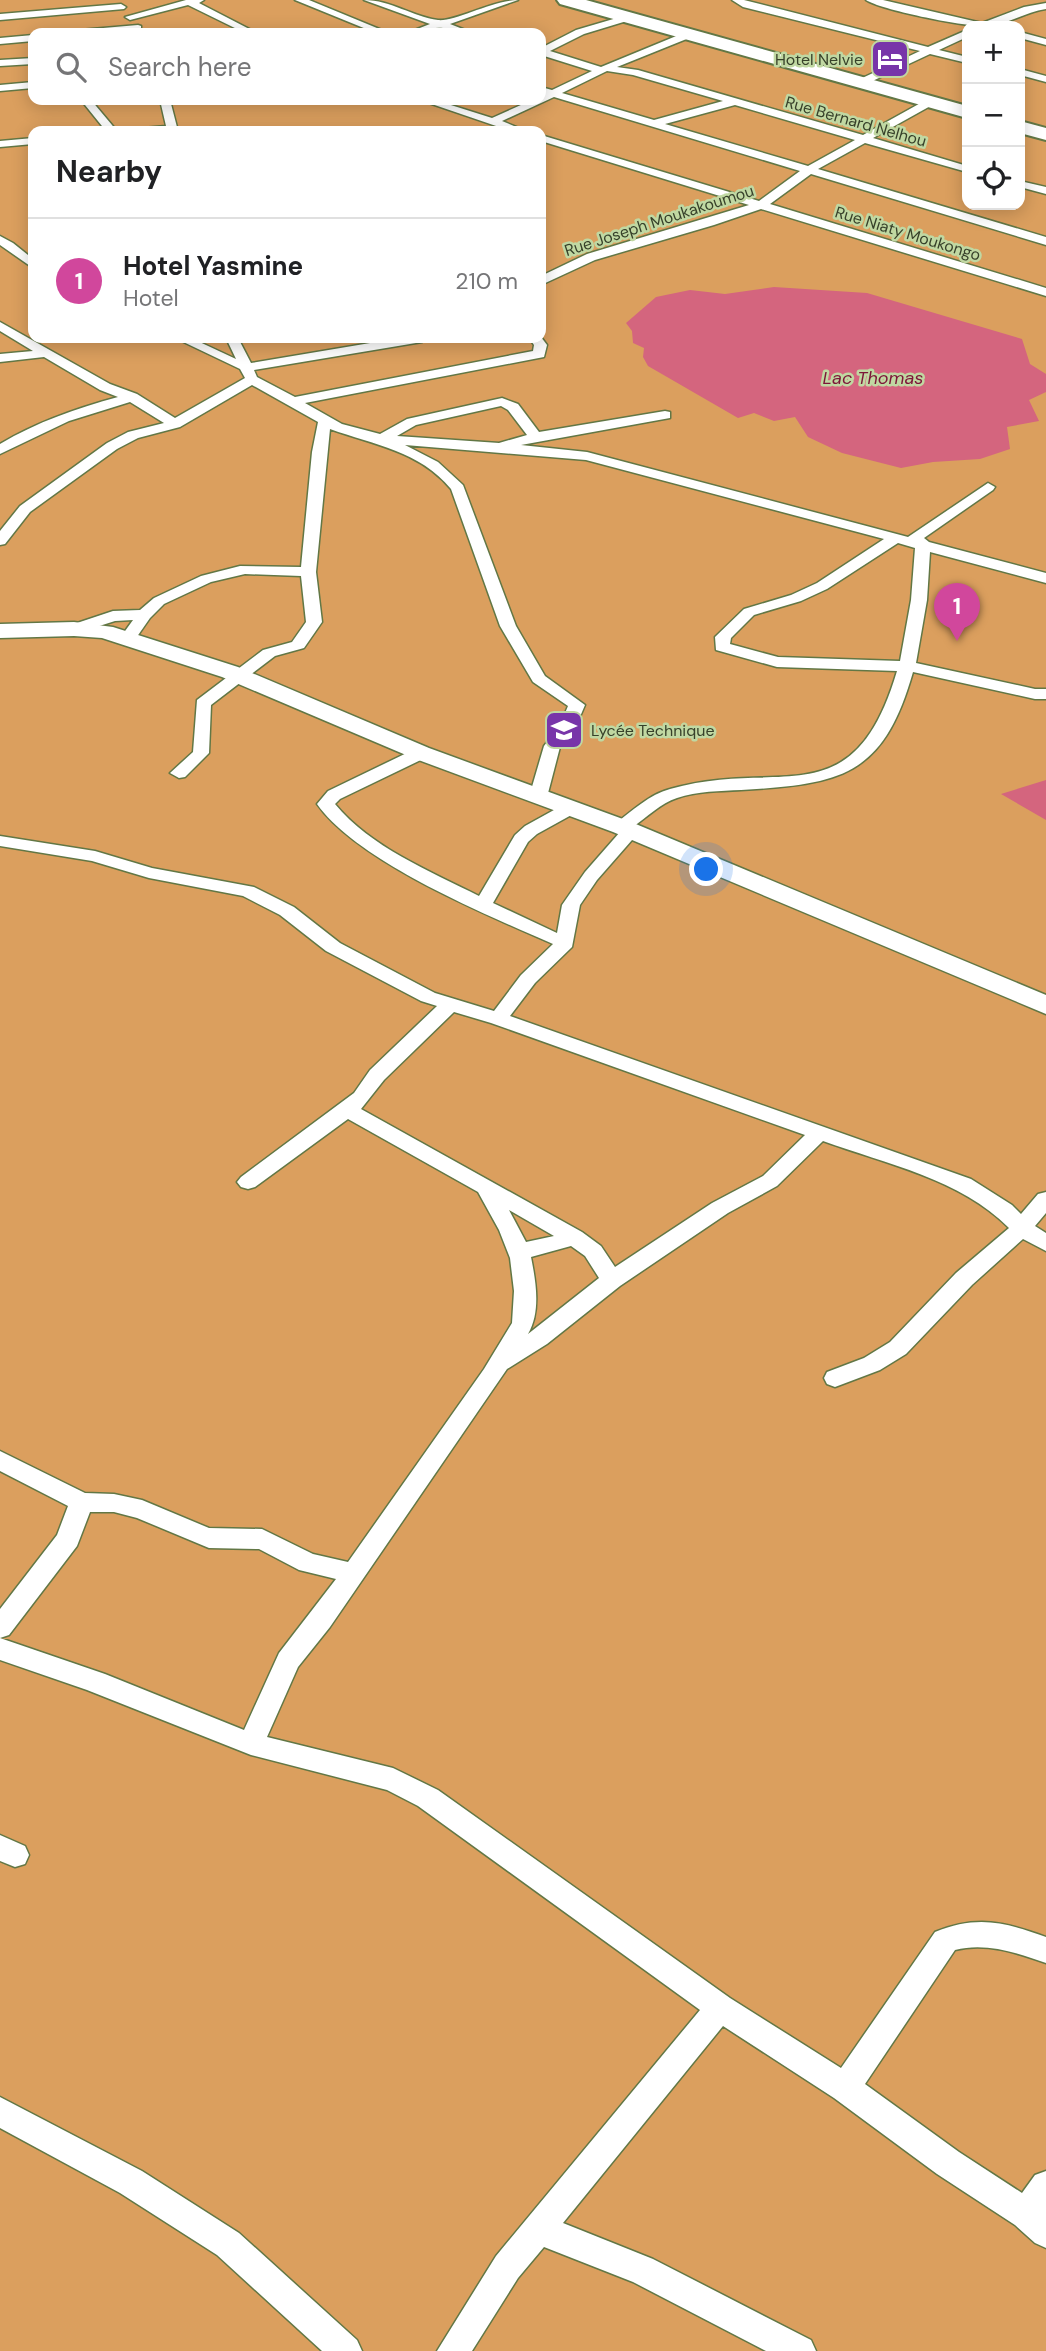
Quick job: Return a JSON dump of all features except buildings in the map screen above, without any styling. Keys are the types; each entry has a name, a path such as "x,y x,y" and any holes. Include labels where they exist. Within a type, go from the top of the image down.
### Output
{"highway":[{"path":"566,0 962,111"},
{"path":"1025,128 1046,134"}],"street":[{"path":"300,0 371,28"},
{"path":"369,0 450,28"},
{"path":"425,28 513,0"},
{"path":"737,0 743,4 962,59"},
{"path":"871,0 962,21"},
{"path":"130,17 194,1 243,28"},
{"path":"0,17 119,3 138,28"},
{"path":"1016,3 1027,9"},
{"path":"996,21 1027,9 1046,6"},
{"path":"546,50 580,33 627,18"},
{"path":"546,92 690,34"},
{"path":"862,82 962,35"},
{"path":"1025,36 1046,42"},
{"path":"0,41 28,38"},
{"name":"Rue Bernard Nelhou","path":"546,53 604,69 634,72 962,168"},
{"path":"0,63 28,61"},
{"path":"1025,73 1046,79"},
{"path":"0,88 28,85"},
{"path":"546,92 1046,241"},
{"path":"653,123 715,109 737,101"},
{"name":"Rue Joseph Moukakoumou","path":"546,278 591,257 710,223 761,205 809,170 930,102"},
{"path":"90,105 108,126"},
{"path":"166,105 172,126"},
{"path":"440,105 505,126"},
{"path":"492,122 527,105"},
{"name":"Rue Niaty Moukongo","path":"546,140 1046,292"},
{"path":"0,144 28,141"},
{"path":"1025,185 1046,191"},
{"path":"0,240 13,246 20,257 28,261"},
{"path":"13,246 28,242"},
{"path":"0,326 28,342"},
{"path":"30,343 105,387 132,397 174,424"},
{"path":"192,343 232,362 292,402 326,422 346,430 382,439 587,456 757,499 895,539 1046,578"},
{"path":"235,343 250,373"},
{"path":"0,541 25,509 112,446 133,435 174,424 250,373 397,343"},
{"path":"292,402 539,354 540,343"},
{"path":"0,358 47,353"},
{"path":"0,450 28,432 50,423 132,397"},
{"path":"382,439 412,422 502,402 513,407 535,436"},
{"path":"499,447 535,436 665,415"},
{"path":"179,774 201,753 203,703 270,653 298,645 314,622 308,572 319,452 326,422"},
{"path":"382,439 440,468 458,488 514,637 539,679 577,705 568,726 551,747 538,797"},
{"path":"498,1019 528,979 565,943 570,905 591,876 626,830 659,800 673,793 816,777 859,758 883,727 906,666 916,627 923,545 915,537 988,487"},
{"path":"895,539 822,586 796,598 749,612 722,642 722,647 777,662 906,666 1035,694 1046,694"},
{"path":"128,638 144,615 173,593 238,570 308,572"},
{"path":"74,629 113,616 144,615"},
{"path":"0,631 74,629 128,638 240,676 421,753 626,830 785,894 1046,1005"},
{"path":"421,753 334,795 326,804 328,809 348,828 482,906 565,943"},
{"path":"482,906 522,839 531,830 569,809"},
{"path":"0,841 95,856 149,873 248,891 287,911 333,947 449,1006 498,1019 964,1184 1004,1210 1022,1228 1046,1243"},
{"path":"248,1182 347,1111 377,1075 449,1006"},
{"path":"347,1111 575,1237 593,1251 612,1280"},
{"path":"498,1365 539,1338 612,1280 720,1208 770,1181 820,1132"},
{"path":"251,1744 288,1661 355,1573 498,1365 523,1323 525,1291 518,1251 510,1230 485,1187"},
{"path":"835,1378 872,1364 898,1348 964,1279 1022,1228 1046,1199"},
{"path":"518,1251 541,1248 575,1237"},
{"path":"0,1460 82,1502 114,1503 142,1510 209,1538 262,1539 308,1563 355,1573"},
{"path":"0,1628 68,1539 82,1502"},
{"path":"0,1649 96,1682 251,1744 393,1780 428,1798 720,2008 845,2088 1036,2223 1046,2186"},
{"path":"845,2088 945,1941 958,1934 971,1932 1046,1950"},
{"path":"453,2351 507,2267 720,2008"},
{"path":"0,2112 131,2182 228,2244 346,2351"},
{"path":"540,2230 642,2270 800,2351"}],"shaded area":[{"path":"0,0 1046,0 1046,2351 0,2351"}],"water":[{"name":"Lac Thomas","path":"774,287 867,293 1022,339 1030,364 1046,374 1046,392 1029,400 1039,421 1007,427 1010,449 980,459 933,462 901,468 842,453 808,437 795,417 774,421 754,413 738,418 648,366 643,357 644,348 633,343 632,331 626,323 656,297 690,290 725,294"},
{"path":"1046,780 1046,820 1001,794"}],"place":[{"name":"Hotel Nelvie","path":"890,59"},
{"name":"Hotel Yasmine","path":"957,641"},
{"name":"Lycée Technique","path":"564,730"}]}
